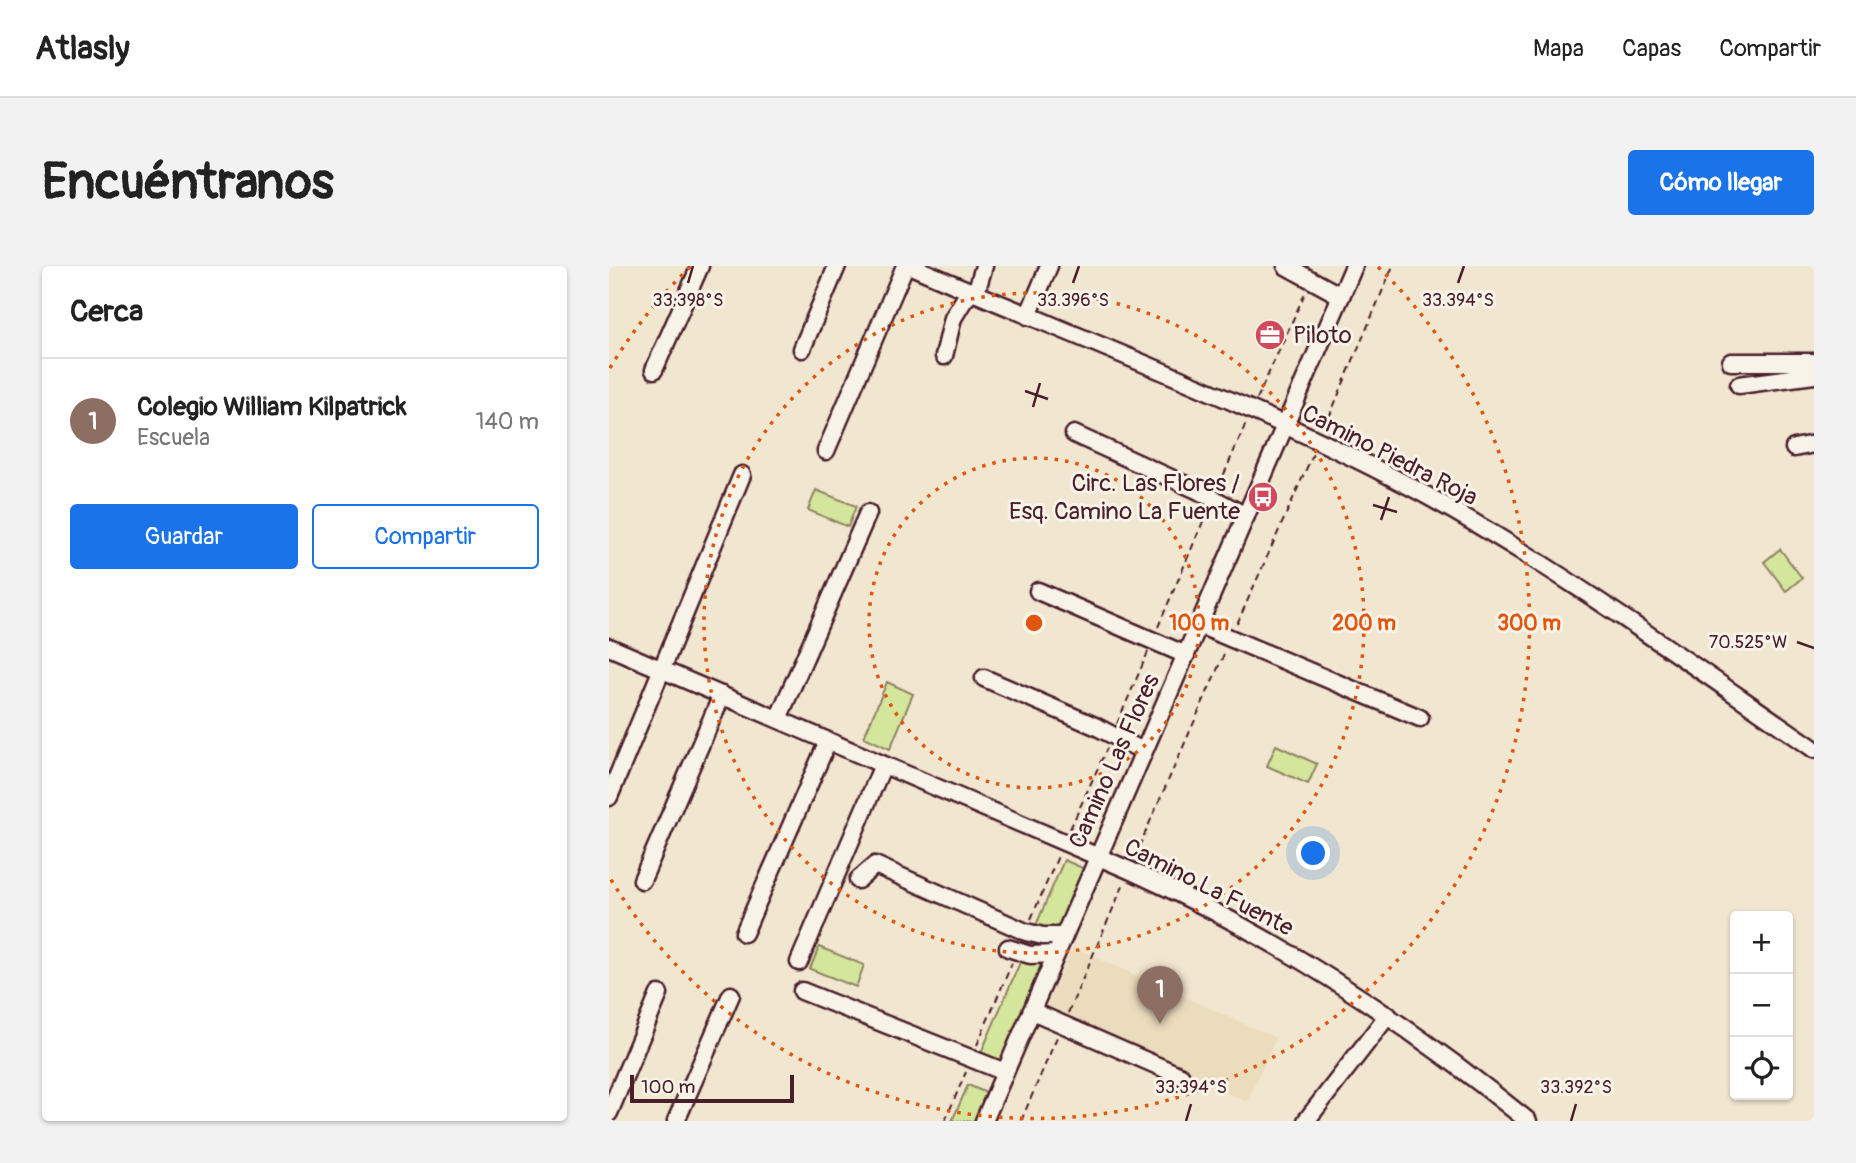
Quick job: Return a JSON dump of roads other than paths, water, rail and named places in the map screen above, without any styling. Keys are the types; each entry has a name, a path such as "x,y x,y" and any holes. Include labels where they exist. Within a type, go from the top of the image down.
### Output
{"street":[{"path":"654,370 700,266"},
{"path":"802,349 837,266"},
{"path":"826,451 905,266"},
{"name":"Camino Piedra Roja","path":"911,266 1252,411 1422,493 1522,551 1607,606 1814,749"},
{"path":"944,356 953,318 970,292 978,286 984,266"},
{"path":"1028,316 1049,266"},
{"path":"1286,266 1341,296"},
{"name":"Camino Las Flores","path":"984,1121 1355,266"},
{"path":"1731,362 1814,362"},
{"path":"1739,385 1814,375"},
{"path":"1074,434 1197,490 1246,516"},
{"path":"1794,448 1814,444"},
{"path":"609,797 742,475"},
{"path":"778,719 868,513"},
{"path":"1038,591 1186,655"},
{"path":"1199,625 1420,718"},
{"name":"Camino La Fuente","path":"609,647 1129,870 1196,902 1275,944 1388,1015 1483,1084 1528,1121"},
{"path":"984,678 1094,726 1143,751"},
{"path":"642,880 722,695"},
{"path":"744,933 828,741"},
{"path":"799,962 883,765"},
{"path":"858,880 875,865 1026,932 1043,936 1063,936"},
{"path":"1013,950 1030,955 1056,954"},
{"path":"802,991 1005,1072"},
{"path":"609,1113 659,994"},
{"path":"676,1121 731,995"},
{"path":"1032,1011 1181,1076"},
{"path":"1306,1121 1388,1015"}],"place":[{"name":"Piloto","path":"1270,335"},
{"name":"Circ. Las Flores / Esq. Camino La Fuente","path":"1263,497"},
{"name":"Colegio William Kilpatrick","path":"1160,1024"}]}
